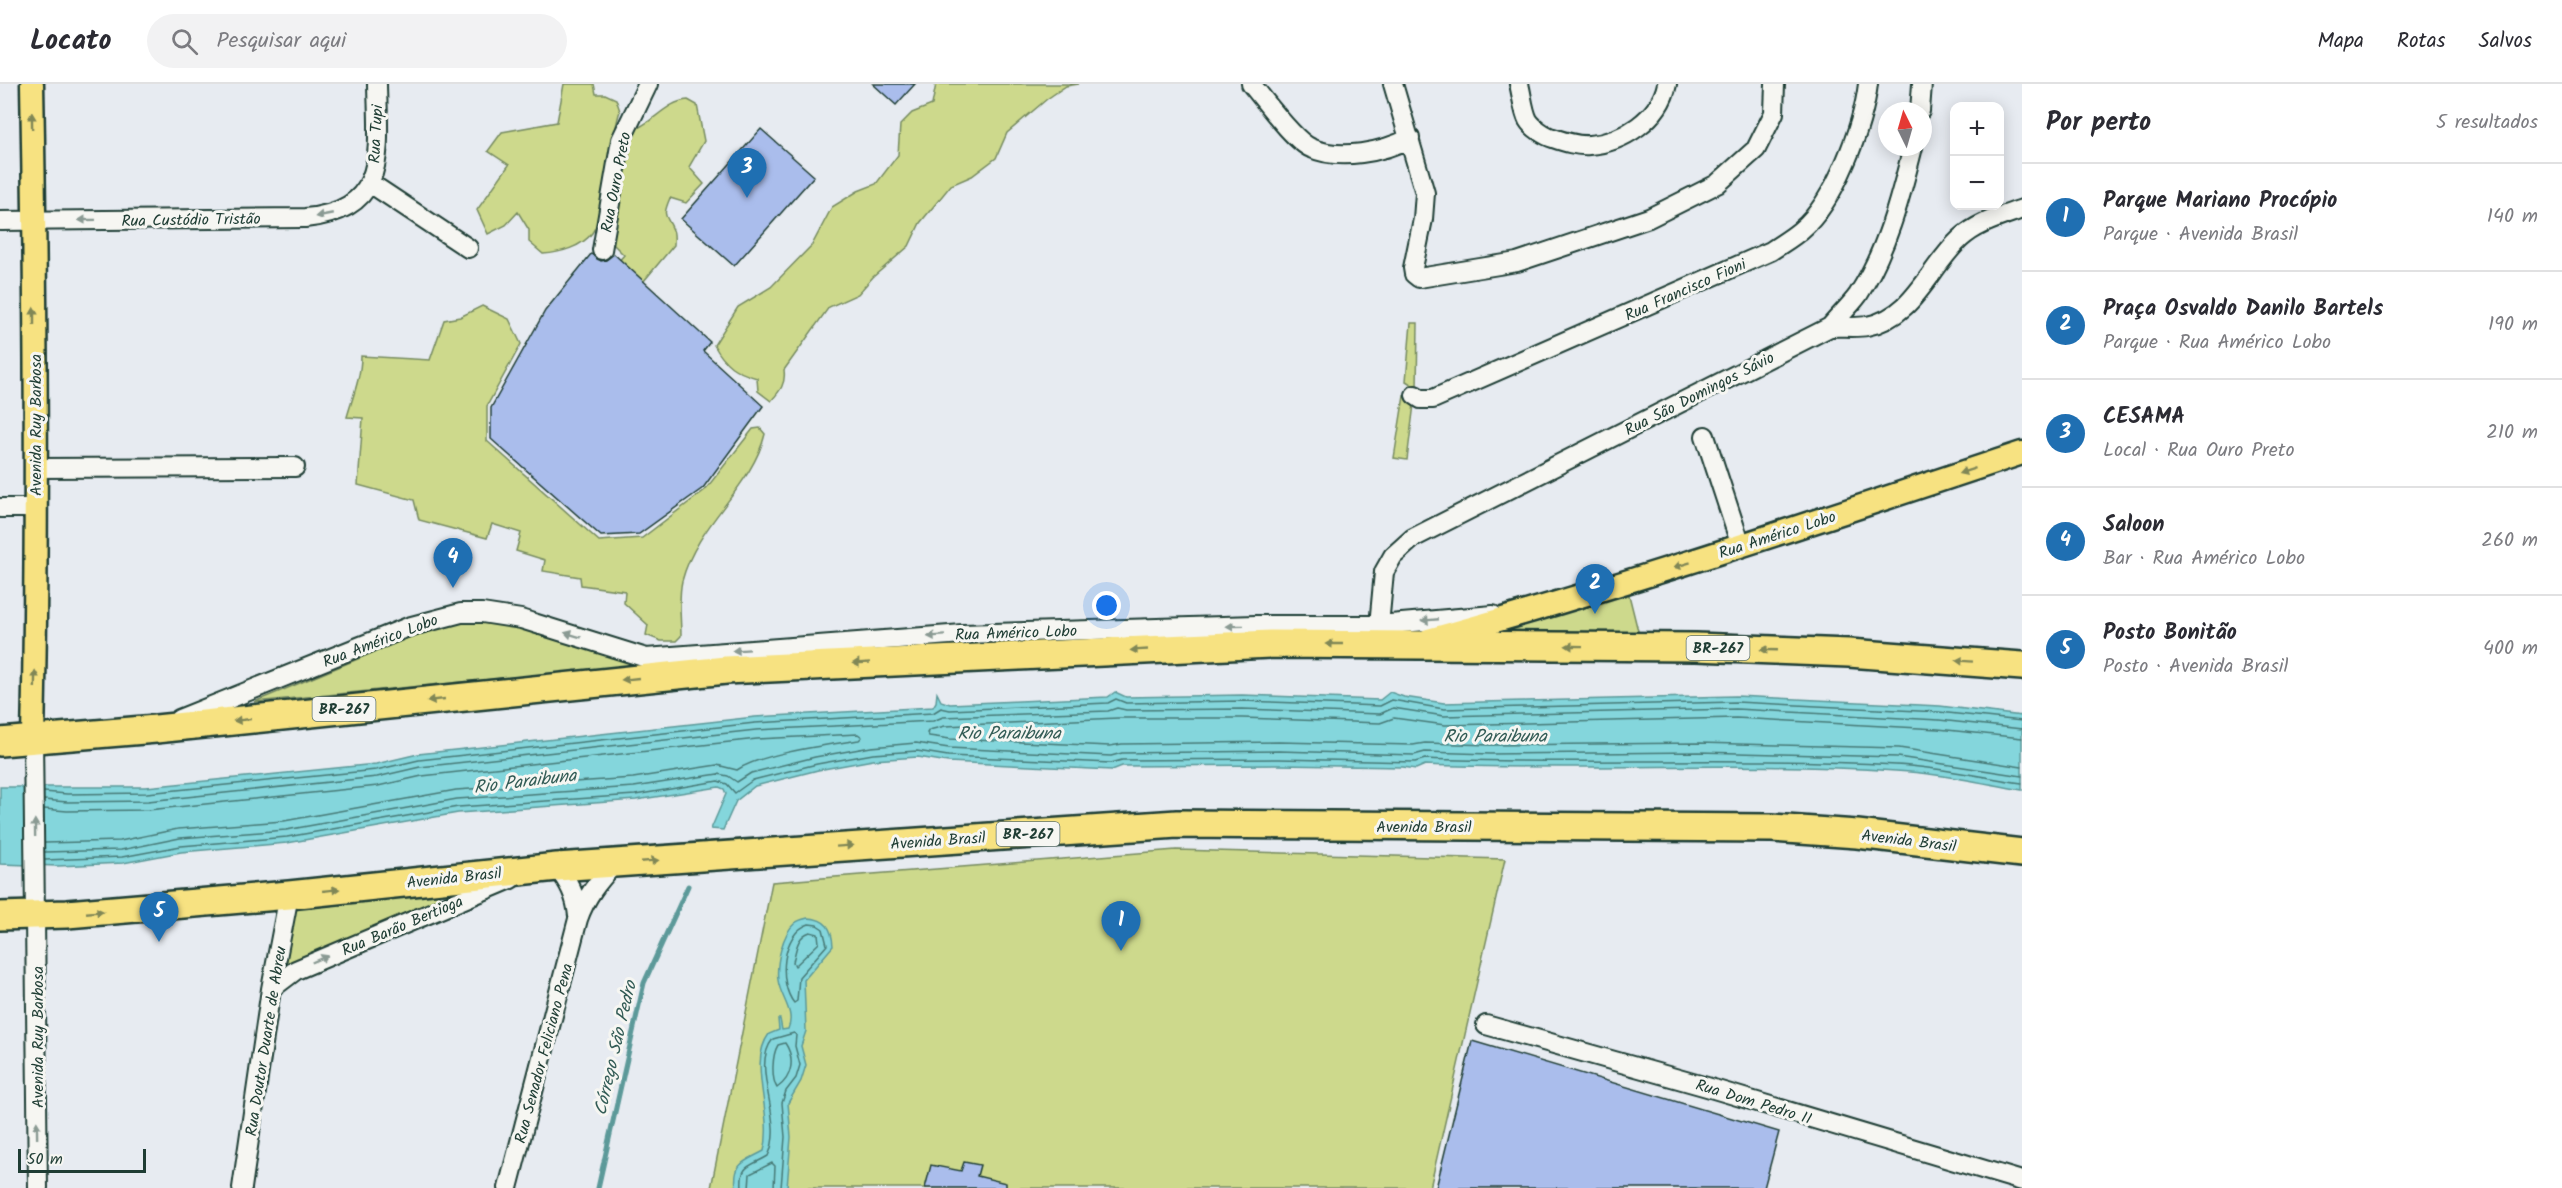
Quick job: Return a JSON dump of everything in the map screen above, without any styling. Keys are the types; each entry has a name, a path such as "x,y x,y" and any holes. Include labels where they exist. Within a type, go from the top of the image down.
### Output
{"highway":[{"name":"BR-267","path":"0,741 156,729 688,673 1259,645 1378,634 1414,644 1696,647 1849,652 2022,666"},
{"name":"Avenida Brasil","path":"0,916 67,914 289,895 547,868 1177,824 1772,828 1857,834 2022,853"}],"main road":[{"name":"Avenida Ruy Barbosa","path":"32,84 35,468 33,737"},
{"name":"Rua Américo Lobo","path":"1414,644 1530,612 1741,546 2022,453"}],"street":[{"name":"Rua Tupi","path":"370,183 376,163 378,142 377,84"},
{"name":"Rua Ouro Preto","path":"602,250 621,140 648,84"},
{"path":"1251,84 1290,129 1310,148 1350,153 1387,149 1410,138"},
{"path":"1393,84 1425,193 1423,219 1413,268 1414,274 1419,278 1517,262 1649,218 1717,184 1756,148 1774,113 1775,84"},
{"path":"1519,84 1528,121 1546,136 1569,143 1590,145 1622,136 1649,119 1665,94 1667,84"},
{"name":"Rua Francisco Fioni","path":"1415,395 1426,400 1432,399 1771,251 1803,229 1829,197 1855,136 1866,101 1868,84"},
{"path":"1921,102 1923,85"},
{"name":"Rua São Domingos Sávio","path":"1378,634 1384,572 1393,556 1413,538 1830,327 1856,297 1878,261 1898,206 1911,156"},
{"name":"Rua Custódio Tristão","path":"0,221 325,216 342,211 358,199 370,183"},
{"path":"370,183 468,248"},
{"path":"1830,327 1867,326 1891,318 1914,300 1940,260 1961,238 1984,222 2022,209"},
{"path":"1705,436 1741,546"},
{"path":"35,468 295,467"},
{"path":"0,508 35,508"},
{"name":"Rua Américo Lobo","path":"646,658 825,643 1048,630 1378,634 1530,612"},
{"name":"Rua Américo Lobo","path":"156,729 408,627 461,613 482,613 521,619 688,673"},
{"name":"Avenida Ruy Barbosa","path":"33,737 38,1188"},
{"name":"Rua Senador Feliciano Pena","path":"508,1188 578,919 585,900 594,886 614,864"},
{"name":"Rua Senador Feliciano Pena","path":"547,868 572,888 577,900 578,919"},
{"name":"Rua Barão Bertioga","path":"271,989 296,970 547,868"},
{"name":"Rua Doutor Duarte de Abreu","path":"242,1188 271,989 289,895"},
{"name":"Rua Dom Pedro II","path":"1486,1025 1707,1087 2022,1181"}],"green space":[{"path":"564,84 594,84 596,94 605,94 616,99 620,111 598,222 583,242 570,248 543,254 529,242 529,230 518,212 506,225 488,234 477,210 509,165 488,151 502,132 557,122"},
{"path":"936,84 1079,84 1066,86 1007,133 996,158 972,176 951,185 920,223 909,246 873,277 858,294 829,307 784,370 782,387 771,401 758,391 757,378 731,367 714,345 738,307 771,287 812,245 832,207 858,191 876,184 898,155 900,125 912,113 932,105"},
{"path":"688,100 697,105 704,141 689,167 704,184 686,203 670,198 665,213 674,232 674,245 633,294 611,270 624,255 609,240 630,131 645,124 673,104"},
{"path":"482,306 509,319 521,344 487,406 487,441 599,541 642,538 705,490 753,429 760,428 765,434 749,472 711,523 689,560 681,588 681,636 676,641 661,641 646,635 648,625 624,603 625,591 581,585 580,577 543,571 545,560 516,551 521,533 492,524 487,538 419,520 414,500 358,485 363,418 347,417 358,379 361,356 430,360 444,320 460,317"},
{"path":"1411,323 1418,323 1417,388 1406,381"},
{"path":"1404,396 1414,404 1407,460 1394,458"},
{"path":"1628,591 1640,639 1484,637"},
{"path":"469,620 512,624 648,664 254,702 430,629"},
{"path":"1176,850 1505,859 1430,1188 711,1188 772,882"},
{"path":"438,890 440,902 284,968 295,904"}],"water":[{"name":"Rio Paraibuna","path":"1115,692 1126,697 1242,695 1380,700 1390,692 1404,697 1444,703 1736,696 1940,706 2022,716 2022,790 1928,774 1837,768 1425,765 1416,769 1279,765 1122,766 1112,770 948,762 918,757 873,760 818,770 755,786 736,801 723,830 711,829 726,794 724,789 719,787 636,800 458,813 287,843 181,852 123,863 58,866 0,864 0,787 146,787 376,764 418,754 755,717 933,707 937,693 941,701 950,704 1108,697"},
{"path":"808,918 820,920 827,926 833,946 804,980 806,1031 801,1046 806,1065 801,1081 788,1103 791,1137 787,1188 736,1188 736,1173 741,1164 764,1151 766,1121 760,1074 763,1046 769,1034 779,1030 778,1019 780,1019 782,1030 788,1029 790,1023 789,1011 778,980 781,950 790,928 797,922"}],"building":[{"path":"873,84 915,84 896,105"},
{"path":"761,129 814,176 734,266 681,219"},
{"path":"591,254 601,261 614,254 710,342 703,351 763,406 703,488 639,534 601,536 491,439 491,408 545,311"},
{"path":"1472,1041 1779,1132 1764,1188 1436,1188"},
{"path":"964,1162 980,1165 977,1176 1006,1183 1006,1188 925,1188 931,1165 961,1171"}],"waterway":[{"name":"Córrego São Pedro","path":"598,1188 644,983 688,886"}],"place":[{"name":"CESAMA","path":"747,198"},
{"name":"Saloon","path":"453,588"},
{"name":"Praça Osvaldo Danilo Bartels","path":"1595,614"},
{"name":"Posto Bonitão","path":"159,942"},
{"name":"Parque Mariano Procópio","path":"1121,951"}]}
